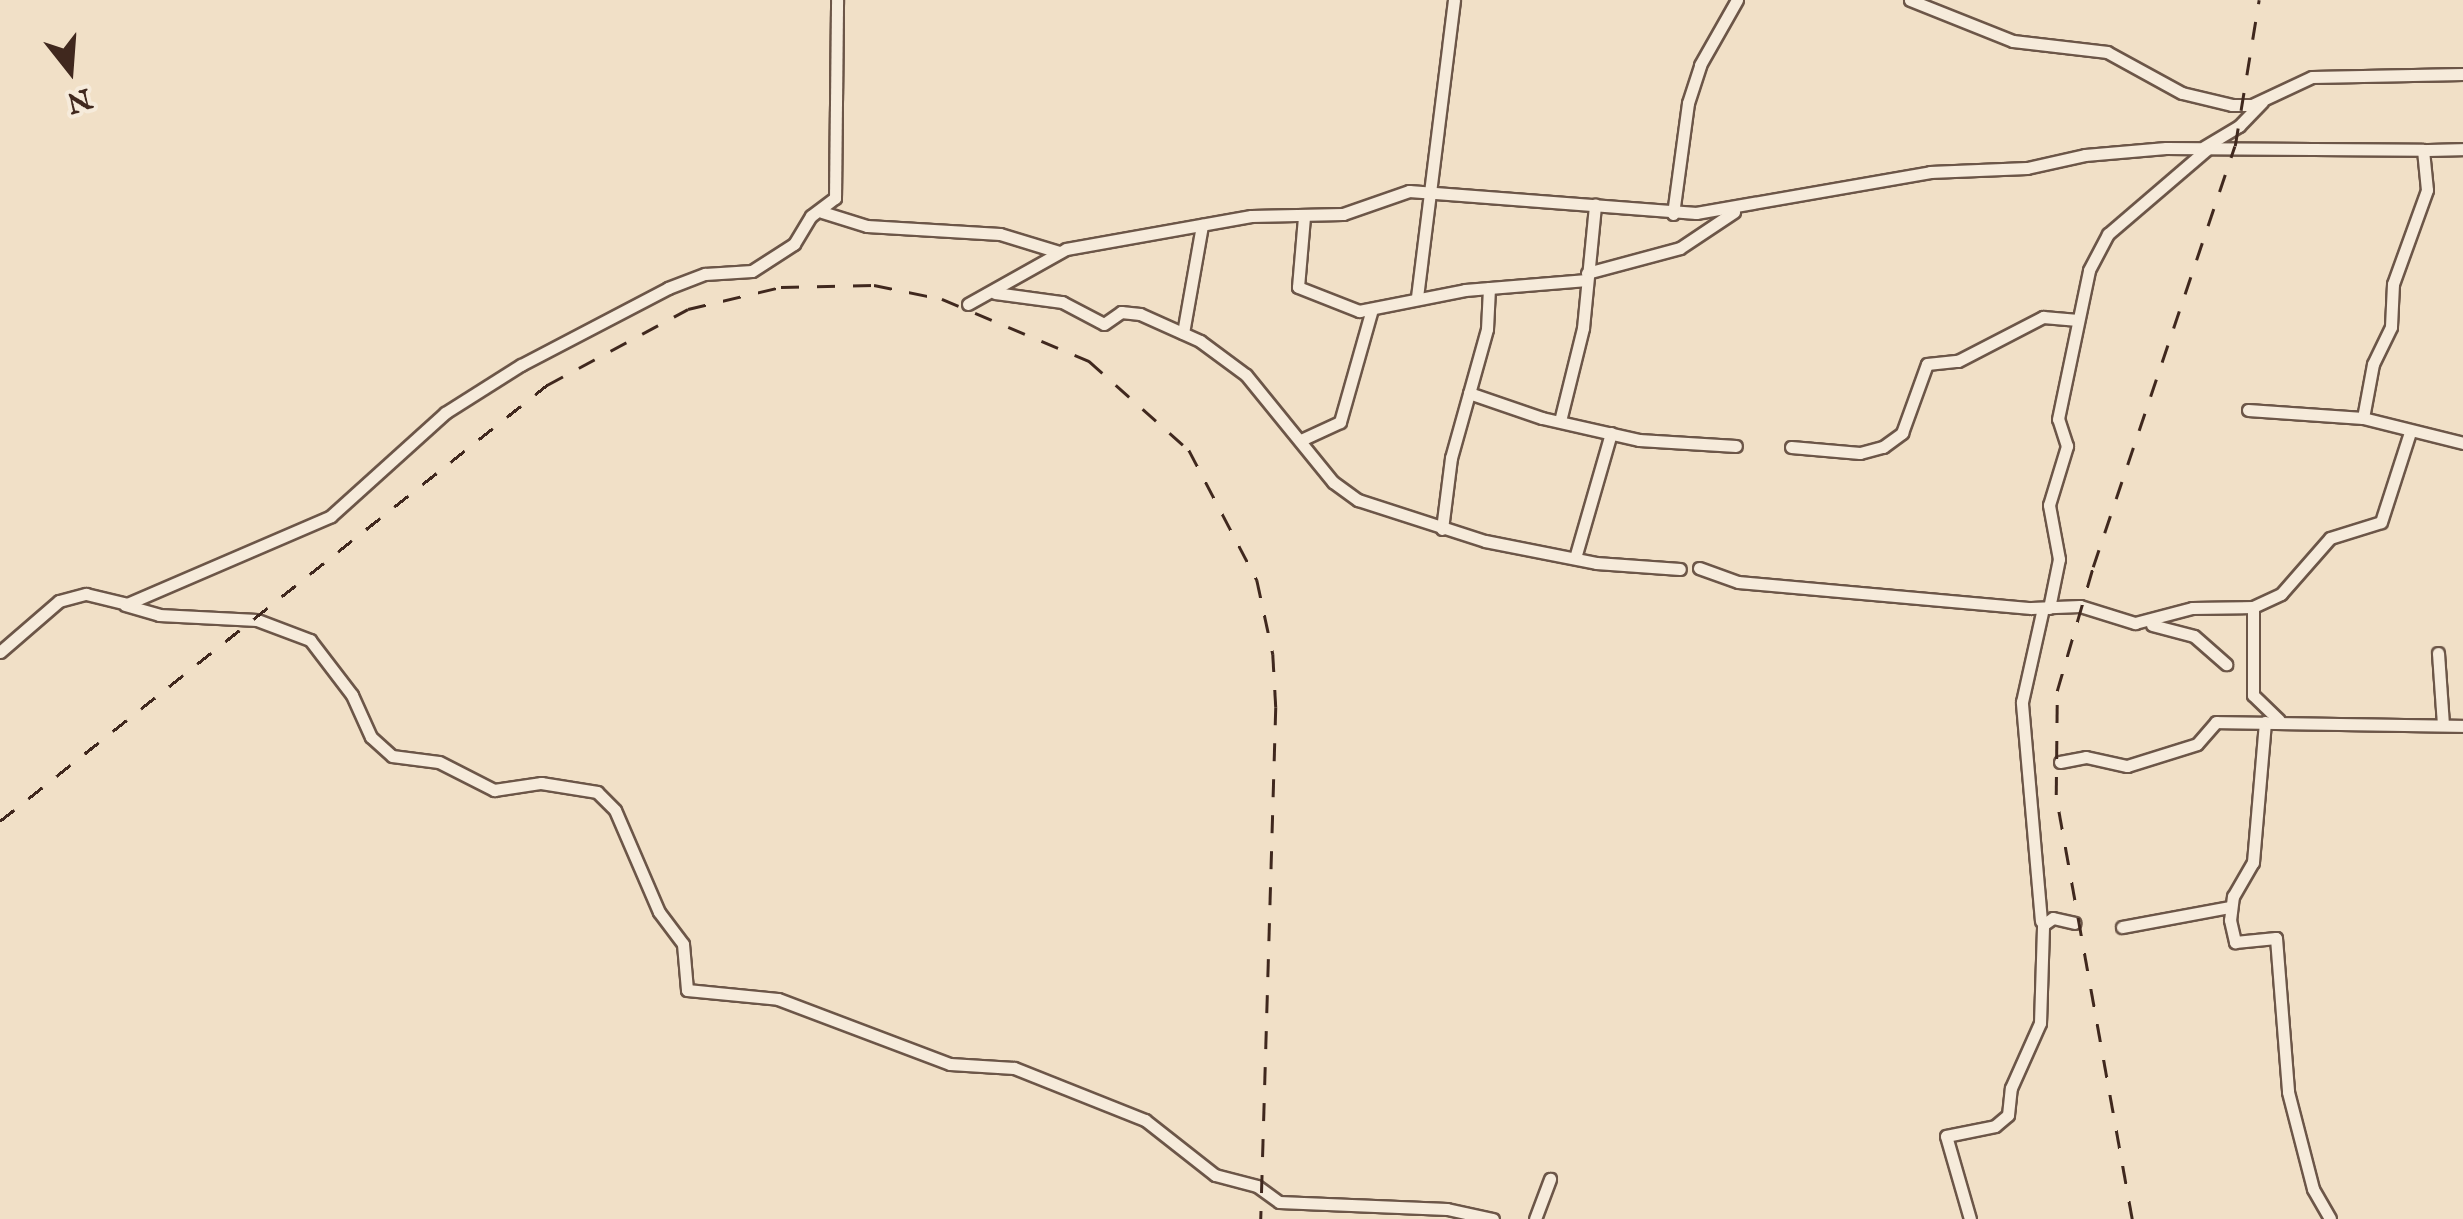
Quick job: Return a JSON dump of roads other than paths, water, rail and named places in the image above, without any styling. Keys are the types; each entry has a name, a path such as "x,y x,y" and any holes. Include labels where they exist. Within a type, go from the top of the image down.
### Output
{"street":[{"path":"125,605 338,512 446,413 509,373 680,282 760,267 833,204 838,181 837,0"},
{"path":"1417,297 1454,0"},
{"path":"1673,214 1688,103 1700,65 1737,0"},
{"path":"1910,0 2013,40 2107,52 2182,94 2232,106 2262,102 2312,77 2463,74"},
{"path":"2042,921 2022,702 2059,559 2049,505 2067,446 2058,419 2075,320 2096,249 2203,150 2239,126 2262,102"},
{"path":"968,304 995,293 1059,252 1252,216 1344,214 1396,192 1428,191 1673,214 1734,212 1948,170 2203,150 2463,148"},
{"path":"2363,418 2373,364 2391,328 2393,284 2427,190 2423,150"},
{"path":"1560,421 1583,328 1595,205"},
{"path":"822,212 867,226 1000,234 1059,252"},
{"path":"1304,217 1298,287 1317,300 1372,309 1417,297 1587,276 1680,248 1734,212"},
{"path":"1183,333 1202,225"},
{"path":"1442,528 1469,392 1487,330 1489,288"},
{"path":"995,293 1062,302 1104,324 1121,312 1140,314 1183,333 1246,375 1333,482 1358,500 1442,528 1575,558 1680,569"},
{"path":"1301,440 1340,422 1372,309"},
{"path":"1791,446 1860,453 1883,447 1902,432 1927,364 1962,359 2042,317 2075,320"},
{"path":"1469,392 1611,434 1667,445 1736,446"},
{"path":"2248,410 2363,418 2463,443"},
{"path":"1590,428 1605,454"},
{"path":"2146,623 2192,608 2253,606 2281,594 2330,538 2380,522 2410,432"},
{"path":"1575,558 1611,434"},
{"path":"1699,568 1738,582 2046,608 2080,606 2194,636 2226,664"},
{"path":"0,652 59,601 86,594 172,616 257,620 310,640 352,695 373,741 392,756 439,762 494,790 549,783 597,792 618,815 661,916 683,944 687,990 778,999 950,1064 1014,1068 1141,1118 1215,1175 1257,1186 1279,1202 1447,1209 1493,1219"},
{"path":"2253,606 2253,695 2282,722"},
{"path":"2438,654 2443,724"},
{"path":"2060,762 2086,757 2127,766 2197,744 2214,722 2282,722 2346,729 2463,726"},
{"path":"2265,722 2253,862 2230,908 2235,942 2276,940 2288,1092 2313,1189 2330,1219"},
{"path":"2122,927 2230,908"},
{"path":"1970,1219 1946,1136 1995,1126 2008,1115 2011,1088 2040,1023 2042,926 2053,918 2074,923"},
{"path":"1534,1219 1550,1179"}],"railway":[{"path":"2132,1219 2056,795 2057,691 2093,567 2235,146 2259,0"},
{"path":"0,821 547,385 688,309 781,287 874,285 942,299 1089,361 1189,450 1257,580 1273,654 1276,707 1261,1219"}]}
